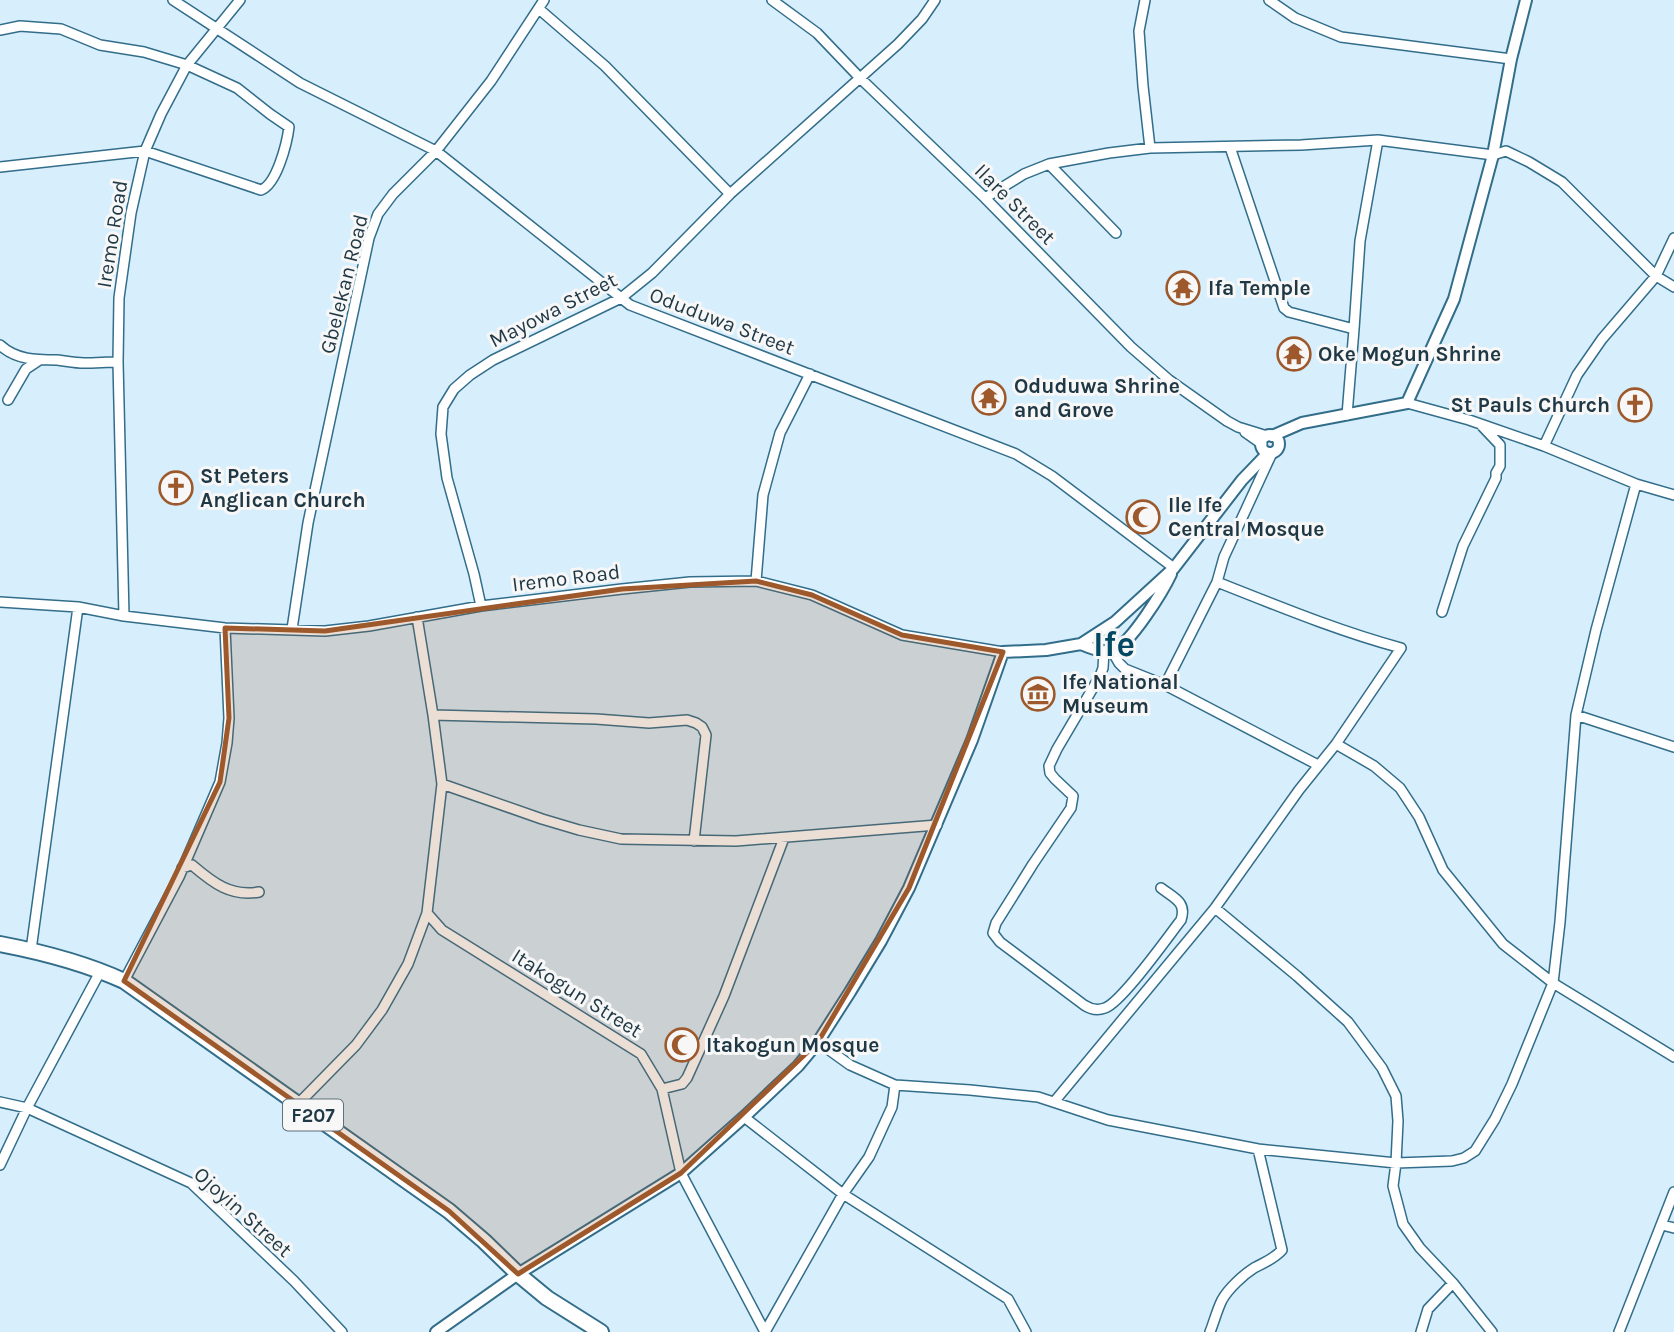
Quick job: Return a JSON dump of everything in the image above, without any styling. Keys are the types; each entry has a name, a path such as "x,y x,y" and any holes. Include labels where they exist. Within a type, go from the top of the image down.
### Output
{"main road":[{"name":"F207","path":"0,944 32,950 101,970 124,981 449,1211 547,1298 601,1332"}],"street":[{"name":"Oduduwa Street","path":"173,0 300,83 436,152 630,305 1016,454 1052,476 1174,568"},
{"name":"Iremo Road","path":"124,616 119,298 131,213 145,151 161,114 187,65 240,0"},
{"name":"Ilare Street","path":"772,0 817,33 985,198 1131,347 1169,380 1227,421 1269,445"},
{"name":"Mayowa Street","path":"481,606 447,478 441,434 443,407 454,389 493,360 621,298 652,273 730,194 898,44 922,19 935,0"},
{"path":"1144,0 1139,31 1150,148"},
{"path":"1269,0 1295,18 1341,37 1511,59"},
{"path":"1407,403 1454,299 1493,155 1511,59 1526,0"},
{"path":"542,4 730,194"},
{"name":"Gbelekan Road","path":"292,629 308,523 369,238 378,214 393,194 436,152 491,80 542,4"},
{"path":"0,30 20,26 61,29 100,45 144,52 187,65 237,88 289,127 276,174 266,188 261,190 145,151 0,167"},
{"path":"1347,415 1360,241 1378,140"},
{"path":"985,198 1024,174 1049,164 1150,148 1301,145 1378,140 1493,155 1506,151 1562,182 1656,276 1674,287"},
{"path":"1230,147 1284,309 1354,328"},
{"path":"1049,164 1116,233"},
{"path":"1544,446 1577,374 1602,339 1656,276 1674,238"},
{"path":"0,345 6,351 38,361 118,362"},
{"path":"8,400 26,369 38,361"},
{"path":"755,581 763,495 780,433 810,373"},
{"path":"436,1332 518,1274 681,1173 798,1066 818,1042 909,888 972,740 1003,652 1046,650 1081,644 1115,622 1174,568 1269,445 1302,423 1407,403 1544,446 1636,484 1674,495"},
{"path":"1442,612 1463,546 1491,491 1500,466 1500,445 1481,425"},
{"path":"1165,685 1217,582 1224,556 1269,445"},
{"path":"818,1042 850,1065 895,1085 1038,1097 1108,1120 1258,1149 1396,1163 1452,1161 1475,1151 1512,1084 1553,983 1576,715 1636,484"},
{"path":"1108,651 1119,647 1130,635 1164,588 1174,568"},
{"name":"Iremo Road","path":"0,602 78,607 124,616 225,628 325,631 481,606 690,582 755,581 812,595 902,635 1003,652"},
{"path":"1054,1102 1215,908 1336,744 1401,648 1319,622 1217,582"},
{"path":"32,950 78,607"},
{"path":"299,1104 356,1045 382,1010 408,964 427,913 442,784 417,617"},
{"path":"1115,622 1130,635"},
{"path":"124,981 183,869 220,782 229,718 225,628"},
{"path":"1081,644 1108,651 1125,669 1165,685 1318,765"},
{"path":"1108,651 1100,676 1049,766 1050,773 1073,796 1071,808 1033,863 996,923 993,933 1000,942 1084,1006 1097,1010 1105,1008 1114,1003 1129,986 1181,920 1183,911 1180,902 1161,888"},
{"path":"433,715 649,723 687,720 696,723 706,735 694,841"},
{"path":"1576,715 1674,747"},
{"path":"1336,744 1374,766 1400,788 1419,817 1443,870 1503,944 1553,983 1674,1057"},
{"path":"442,784 542,819 621,839 736,841 937,825"},
{"path":"662,1089 682,1084 688,1079 724,996 784,838"},
{"path":"183,869 192,865 206,877 236,892 259,892"},
{"path":"1215,908 1348,1022 1382,1068 1396,1096 1398,1121 1393,1186 1403,1224 1420,1248 1453,1283 1492,1332"},
{"name":"Itakogun Street","path":"427,913 442,930 641,1054 662,1089 681,1173 765,1332 843,1194"},
{"path":"0,1165 27,1108 101,970"},
{"path":"843,1194 869,1157 892,1107 895,1085"},
{"name":"Ojoyin Street","path":"0,1102 27,1108 191,1183 294,1281 342,1332"},
{"path":"744,1117 843,1194 1008,1299 1026,1332"},
{"path":"1210,1332 1223,1299 1231,1289 1253,1269 1265,1264 1282,1250 1258,1149"},
{"path":"1619,1332 1674,1192"},
{"path":"1662,1226 1674,1228"},
{"path":"1421,1332 1428,1309 1453,1283"}],"highlighted area":[{"path":"756,581 812,595 902,635 1003,652 909,888 818,1042 681,1173 518,1274 449,1211 124,981 220,782 229,718 225,628 325,631 622,589"}],"place":[{"name":"Ifa Temple","path":"1183,288"},
{"name":"Oke Mogun Shrine","path":"1294,354"},
{"name":"Oduduwa Shrine and Grove","path":"989,398"},
{"name":"St Pauls Church","path":"1635,405"},
{"name":"St Peters Anglican Church","path":"176,488"},
{"name":"Ile Ife Central Mosque","path":"1143,517"},
{"name":"Ife National Museum","path":"1038,694"},
{"name":"Itakogun Mosque","path":"682,1045"}],"district":[{"name":"Ife","path":"1114,644"}]}
